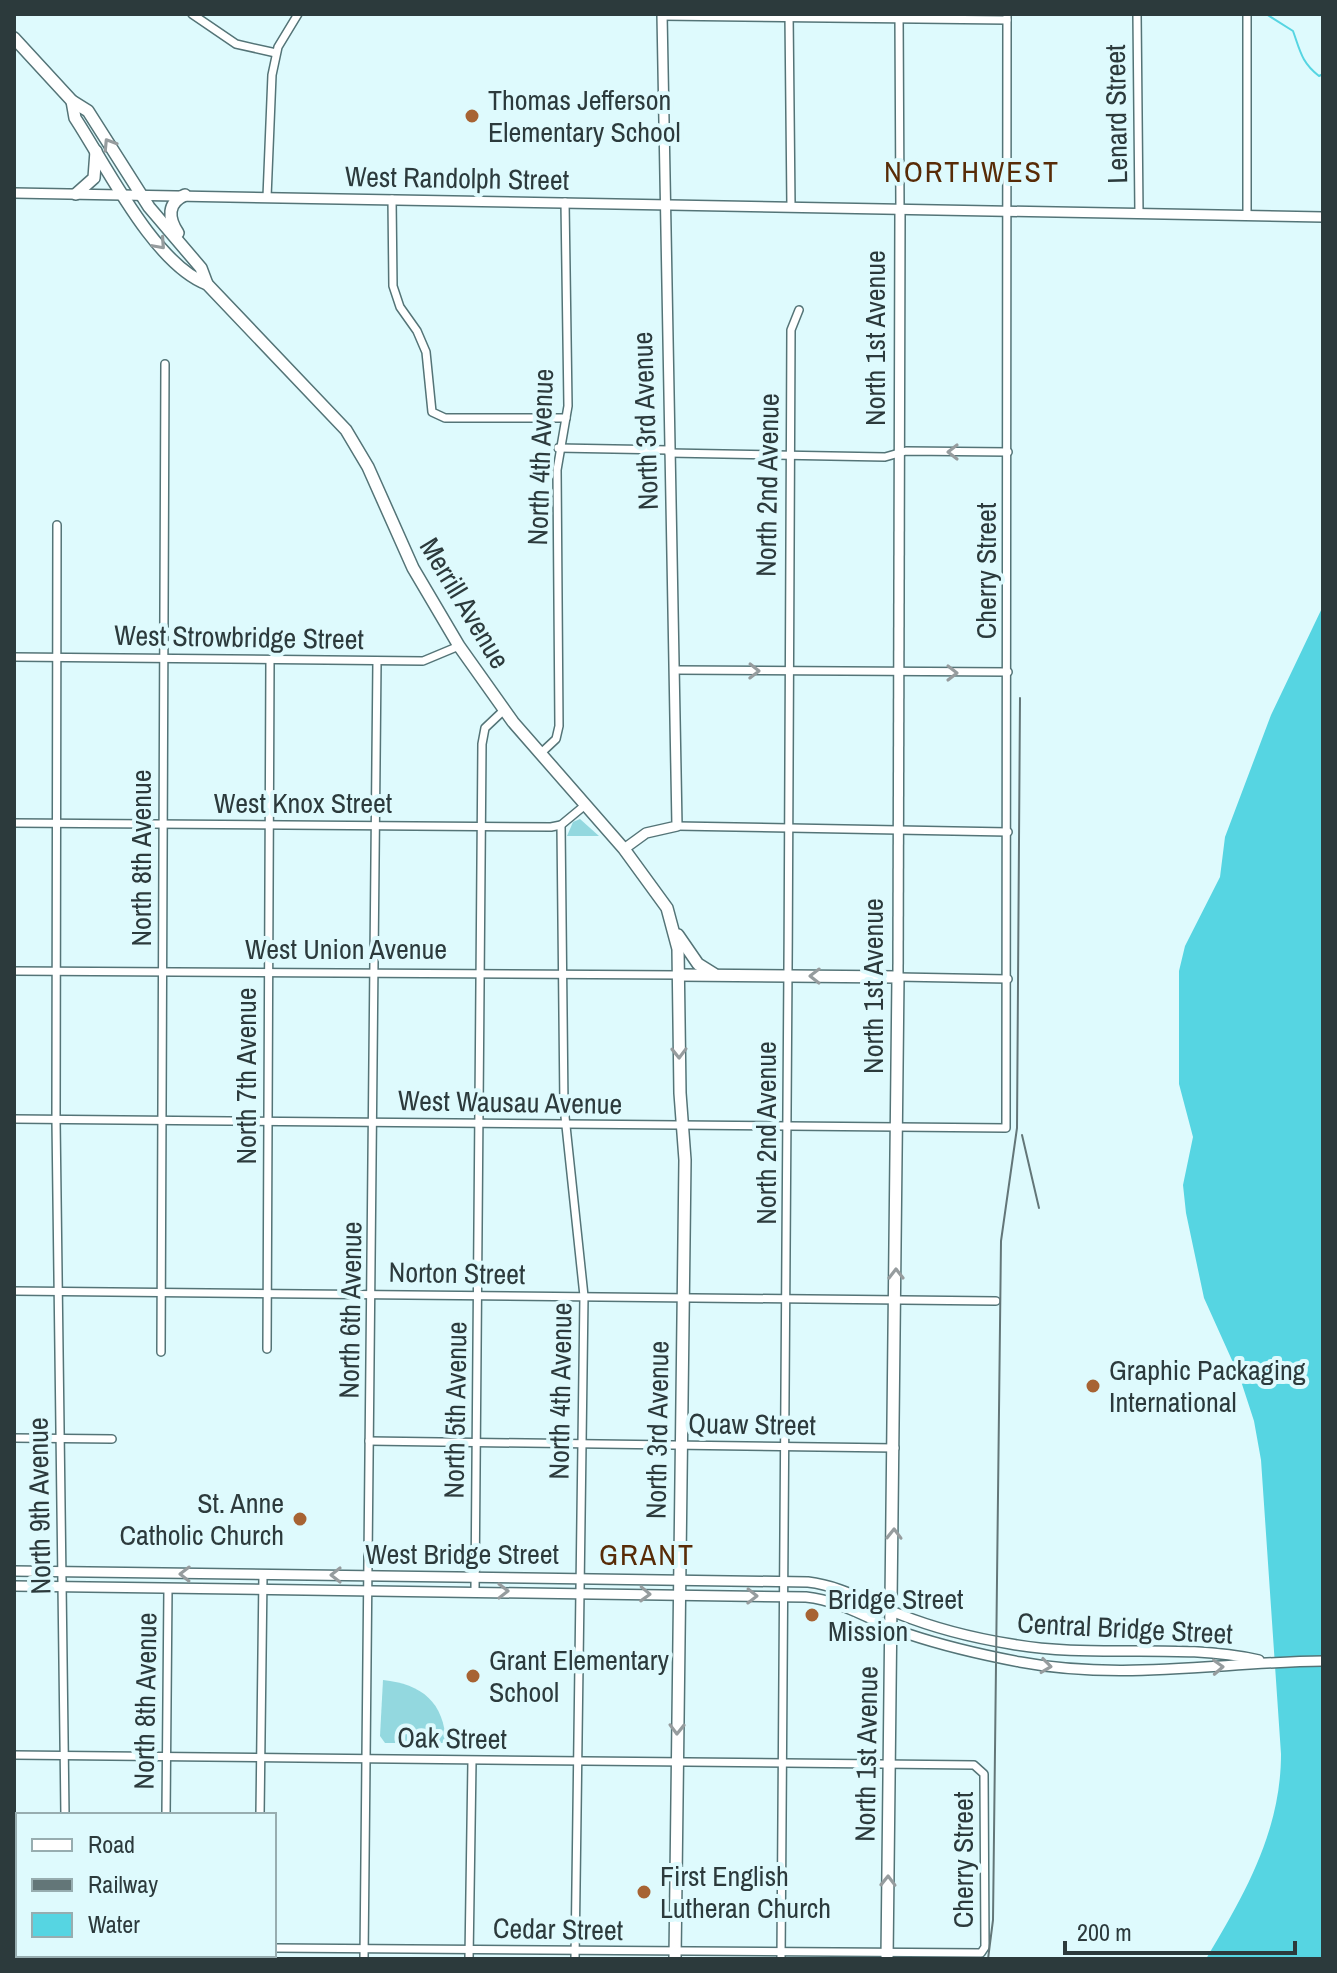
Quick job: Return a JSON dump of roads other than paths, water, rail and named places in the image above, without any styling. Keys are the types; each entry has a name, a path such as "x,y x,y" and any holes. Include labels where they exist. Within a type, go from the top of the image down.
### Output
{"main road":[{"name":"Merrill Avenue","path":"14,38 72,101 91,115 140,194 204,272 207,284"},
{"name":"Merrill Avenue","path":"72,101 74,116 123,194 166,251 189,276 207,284 346,430 368,467 413,568 459,646 504,710 660,895 676,931 678,949"},
{"path":"76,194 94,178 96,151"},
{"path":"185,195 175,201 170,219 189,254"},
{"path":"676,931 698,964 717,976"},
{"name":"North 3rd Avenue","path":"675,1956 683,1298 683,1125 678,949"},
{"path":"679,975 898,977"},
{"name":"North 1st Avenue","path":"887,1957 898,977"}],"street":[{"path":"192,14 236,44 276,53"},
{"path":"267,197 276,53 298,14"},
{"name":"Lenard Street","path":"1137,14 1139,214"},
{"path":"1247,14 1247,216"},
{"path":"662,15 1007,17"},
{"name":"North 3rd Avenue","path":"662,15 677,826"},
{"path":"789,16 791,207"},
{"name":"North 1st Avenue","path":"898,977 899,16"},
{"name":"Cherry Street","path":"1006,1128 1007,17"},
{"name":"West Randolph Street","path":"14,193 1323,217"},
{"path":"392,199 393,286 400,307 417,331 426,352 432,412 445,418 566,418"},
{"name":"North 4th Avenue","path":"540,754 552,744 559,731 558,448 566,418 565,202"},
{"name":"North 2nd Avenue","path":"781,1956 790,1126 787,671 791,330 799,310"},
{"name":"North 8th Avenue","path":"161,1352 165,364"},
{"path":"558,448 885,457 898,453 1008,452"},
{"name":"North 9th Avenue","path":"57,525 56,1120 65,1813"},
{"name":"West Strowbridge Street","path":"14,657 426,661 459,646"},
{"name":"North 7th Avenue","path":"267,1349 270,660"},
{"name":"North 6th Avenue","path":"364,1959 375,1122 377,661"},
{"path":"676,670 1008,672"},
{"name":"North 5th Avenue","path":"475,1591 483,735 504,710"},
{"path":"561,825 584,806"},
{"name":"West Knox Street","path":"14,823 561,825"},
{"name":"North 4th Avenue","path":"561,825 567,1124 584,1296 575,1955"},
{"path":"624,849 646,833 677,826 1008,832"},
{"name":"West Union Avenue","path":"14,971 679,975"},
{"path":"898,977 1008,979"},
{"name":"West Wausau Avenue","path":"14,1119 1006,1128"},
{"name":"Norton Street","path":"14,1291 996,1301"},
{"path":"14,1438 112,1439"},
{"name":"Quaw Street","path":"369,1441 895,1448"},
{"name":"West Bridge Street","path":"14,1571 785,1581 835,1586 892,1612 995,1641"},
{"path":"260,1813 263,1575"},
{"name":"West Bridge Street","path":"14,1586 784,1596 825,1600 892,1628 995,1657"},
{"name":"North 8th Avenue","path":"166,1813 168,1588"},
{"name":"Central Bridge Street","path":"995,1641 1077,1652 1211,1652 1266,1662"},
{"name":"Central Bridge Street","path":"995,1657 1099,1670 1168,1670 1266,1662"},
{"path":"1266,1662 1323,1661"},
{"name":"Oak Street","path":"14,1755 974,1765 981,1768"},
{"path":"470,1955 472,1761"},
{"name":"Cherry Street","path":"981,1768 985,1785 987,1898 984,1951"},
{"name":"Cedar Street","path":"276,1948 470,1955 887,1957 984,1951"}],"water":[{"path":"1323,606 1323,1959 1206,1959 1247,1886 1268,1836 1275,1809 1281,1754 1261,1460 1254,1421 1240,1378 1204,1298 1186,1213 1183,1185 1193,1137 1179,1084 1179,971 1185,946 1220,877 1225,837 1271,715"}],"waterway":[{"path":"1266,14 1293,31 1305,61 1319,76 1323,74"}],"railway":[{"path":"988,1959 993,1920 1001,1241 1017,1128 1020,698"},
{"path":"1022,1135 1039,1208"}],"place":[{"name":"Thomas Jefferson Elementary School","path":"472,116"},
{"name":"Graphic Packaging International","path":"1093,1386"},
{"name":"St. Anne Catholic Church","path":"300,1519"},
{"name":"Bridge Street Mission","path":"812,1615"},
{"name":"Grant Elementary School","path":"473,1676"},
{"name":"First English Lutheran Church","path":"644,1892"}],"district":[{"name":"NORTHWEST","path":"972,172"},
{"name":"GRANT","path":"647,1555"}]}
